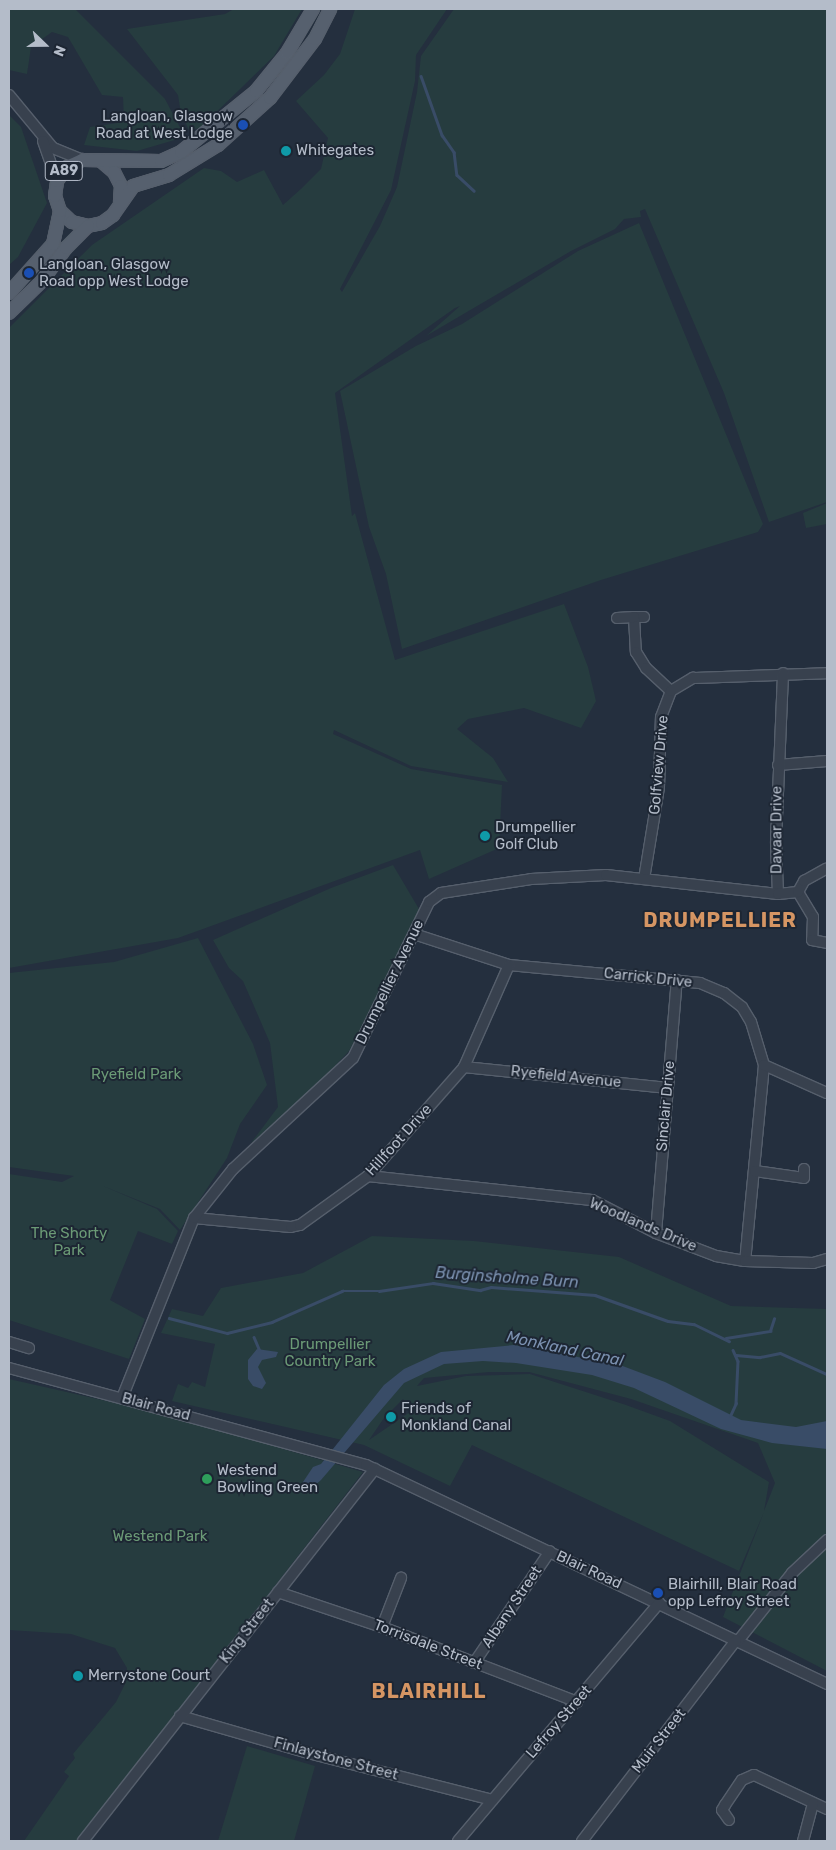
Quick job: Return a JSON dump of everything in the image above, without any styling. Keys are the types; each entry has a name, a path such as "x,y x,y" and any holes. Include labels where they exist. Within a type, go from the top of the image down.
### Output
{"main road":[{"name":"A89","path":"9,293 52,244 60,211 55,196 57,181 67,167 82,160 102,162 161,161 198,140 256,91 287,53 314,9"},
{"path":"9,313 42,281 66,248 88,226 108,219 133,186 169,175 243,125 298,63 330,9"},
{"name":"A89","path":"102,162 114,172 121,186 120,202"},
{"path":"60,211 72,222 88,226"}],"street":[{"path":"9,95 42,138 60,153 82,160"},
{"path":"42,138 57,181"},
{"path":"617,618 639,617 636,652 646,668 671,691 693,678 783,673 827,673"},
{"name":"Davaar Drive","path":"778,894 778,766 783,673"},
{"name":"Golfview Drive","path":"644,880 658,787 660,718 671,691"},
{"name":"Davaar Drive","path":"778,766 827,761"},
{"path":"827,868 804,881 798,892 813,917 812,940 827,943"},
{"name":"Drumpellier Avenue","path":"122,1398 194,1218 233,1169 353,1058 429,902 441,893 454,889 531,879 606,875 778,894 798,892"},
{"name":"Carrick Drive","path":"414,934 509,965 700,983 724,993 742,1007 751,1022 764,1065 756,1171 745,1261"},
{"name":"Hillfoot Drive","path":"194,1218 291,1228 300,1225 368,1176 464,1067 509,965"},
{"name":"Sinclair Drive","path":"656,1233 677,980"},
{"path":"764,1065 827,1093"},
{"name":"Ryefield Avenue","path":"464,1067 668,1088"},
{"path":"756,1171 803,1177"},
{"name":"Woodlands Drive","path":"368,1176 592,1200 656,1233 716,1256 745,1261 813,1263 827,1259"},
{"path":"9,1342 29,1348"},
{"name":"Blair Road","path":"9,1368 350,1459 375,1469 827,1684"},
{"name":"King Street","path":"87,1841 180,1716 375,1469"},
{"name":"Muir Street","path":"582,1841 737,1640 792,1573 827,1540"},
{"name":"Albany Street","path":"474,1662 550,1552"},
{"path":"382,1626 401,1578"},
{"name":"Torrisdale Street","path":"278,1592 382,1626 577,1702"},
{"name":"Lefroy Street","path":"458,1841 659,1603"},
{"name":"Finlaystone Street","path":"180,1716 308,1753 492,1800"},
{"path":"729,1820 722,1810 742,1780 754,1775 827,1808"},
{"path":"803,1841 813,1803"}],"green space":[{"path":"9,9 75,9 165,99 185,137 137,151 84,145 90,127 124,122 123,97 102,95 68,37 52,32 31,47 27,74 9,70"},
{"path":"234,9 302,9 274,56 200,128 189,130 181,114 178,95 127,29 225,14"},
{"path":"355,9 447,9 416,55 415,81 391,190 340,289 342,292 380,226 397,187 417,92 421,56 454,9 827,9 827,502 769,522 724,393 645,209 640,211 641,217 624,219 615,229 571,251 426,336 460,306 455,308 335,393 352,516 355,513 395,660 564,604 588,667 596,701 581,728 524,708 468,719 457,729 493,758 508,782 411,766 334,730 333,734 411,769 502,785 499,848 429,879 420,850 178,938 9,968 9,328 92,245 204,168 221,171 237,182 264,170 283,205 302,188 321,169 328,138 296,101 324,75 340,54"},
{"path":"9,115 21,127 47,203 18,257 9,265"},
{"path":"639,223 763,524 758,532 601,580 402,649 386,574 369,527 340,391 416,346 462,324 578,251"},
{"path":"827,503 827,524 806,528 803,513"},
{"path":"393,865 419,909 371,1008 349,1051 297,1106 251,1143 278,1107 270,1043 243,981 229,968 213,940 331,888"},
{"name":"Ryefield Park","path":"198,938 253,1044 267,1085 240,1124 227,1158 180,1230 160,1209 103,1186 157,1209 178,1231 172,1244 138,1231 110,1300 145,1319 129,1359 9,1320 9,1174 62,1182 74,1176 9,1167 9,973 114,962"},
{"name":"Drumpellier Country Park","path":"372,1236 474,1241 619,1257 731,1306 827,1309 827,1671 723,1617 764,1512 739,1571 472,1445 450,1486 364,1445 172,1401 178,1384 188,1388 192,1382 205,1387 215,1344 161,1333 172,1309 203,1316 221,1288 303,1273","holes":["489,1372 529,1372 631,1399 758,1443 775,1483 764,1511 769,1482 670,1421 626,1405 530,1374 466,1376 417,1386 424,1378","403,1399 410,1412 369,1440 384,1418"]},
{"name":"Westend Park","path":"9,1379 155,1412 363,1472 77,1841 24,1841 69,1776 64,1772 75,1758 73,1754 116,1702 126,1682 127,1668 115,1648 71,1634 9,1630"},
{"path":"247,1746 315,1766 294,1841 218,1841"}],"water":[{"path":"514,1345 620,1365 665,1382 741,1420 796,1427 827,1421 827,1449 772,1443 721,1429 634,1388 592,1375 516,1363 483,1361 444,1364 404,1383 321,1480 308,1491 301,1485 313,1467 321,1464 384,1385 404,1369 441,1352"},
{"path":"257,1349 278,1352 276,1357 262,1360 258,1367 266,1383 262,1389 253,1386 248,1379 248,1360"}],"waterway":[{"path":"421,76 442,135 454,152 457,175 474,191"},
{"name":"Burginsholme Burn","path":"169,1318 227,1333 272,1322 342,1291 379,1291 433,1283 480,1290 491,1287 595,1295 668,1321 694,1324 729,1341"},
{"path":"726,1338 770,1331 774,1319"},
{"path":"254,1337 259,1349"},
{"name":"Burginsholme Burn","path":"733,1350 738,1361 736,1404"},
{"path":"736,1355 760,1357 780,1353 827,1374"},
{"path":"730,1416 736,1403"}],"place":[{"name":"Langloan, Glasgow Road at West Lodge","path":"243,125"},
{"name":"Whitegates","path":"286,151"},
{"name":"Langloan, Glasgow Road opp West Lodge","path":"29,273"},
{"name":"Drumpellier Golf Club","path":"485,836"},
{"name":"Friends of Monkland Canal","path":"391,1417"},
{"name":"Westend Bowling Green","path":"207,1479"},
{"name":"Blairhill, Blair Road opp Lefroy Street","path":"658,1593"},
{"name":"Merrystone Court","path":"78,1676"}],"district":[{"name":"DRUMPELLIER","path":"720,920"},
{"name":"BLAIRHILL","path":"429,1691"}],"park label":[{"name":"The Shorty Park","path":"69,1242"}],"water label":[{"name":"Monkland Canal","path":"565,1349"}]}
